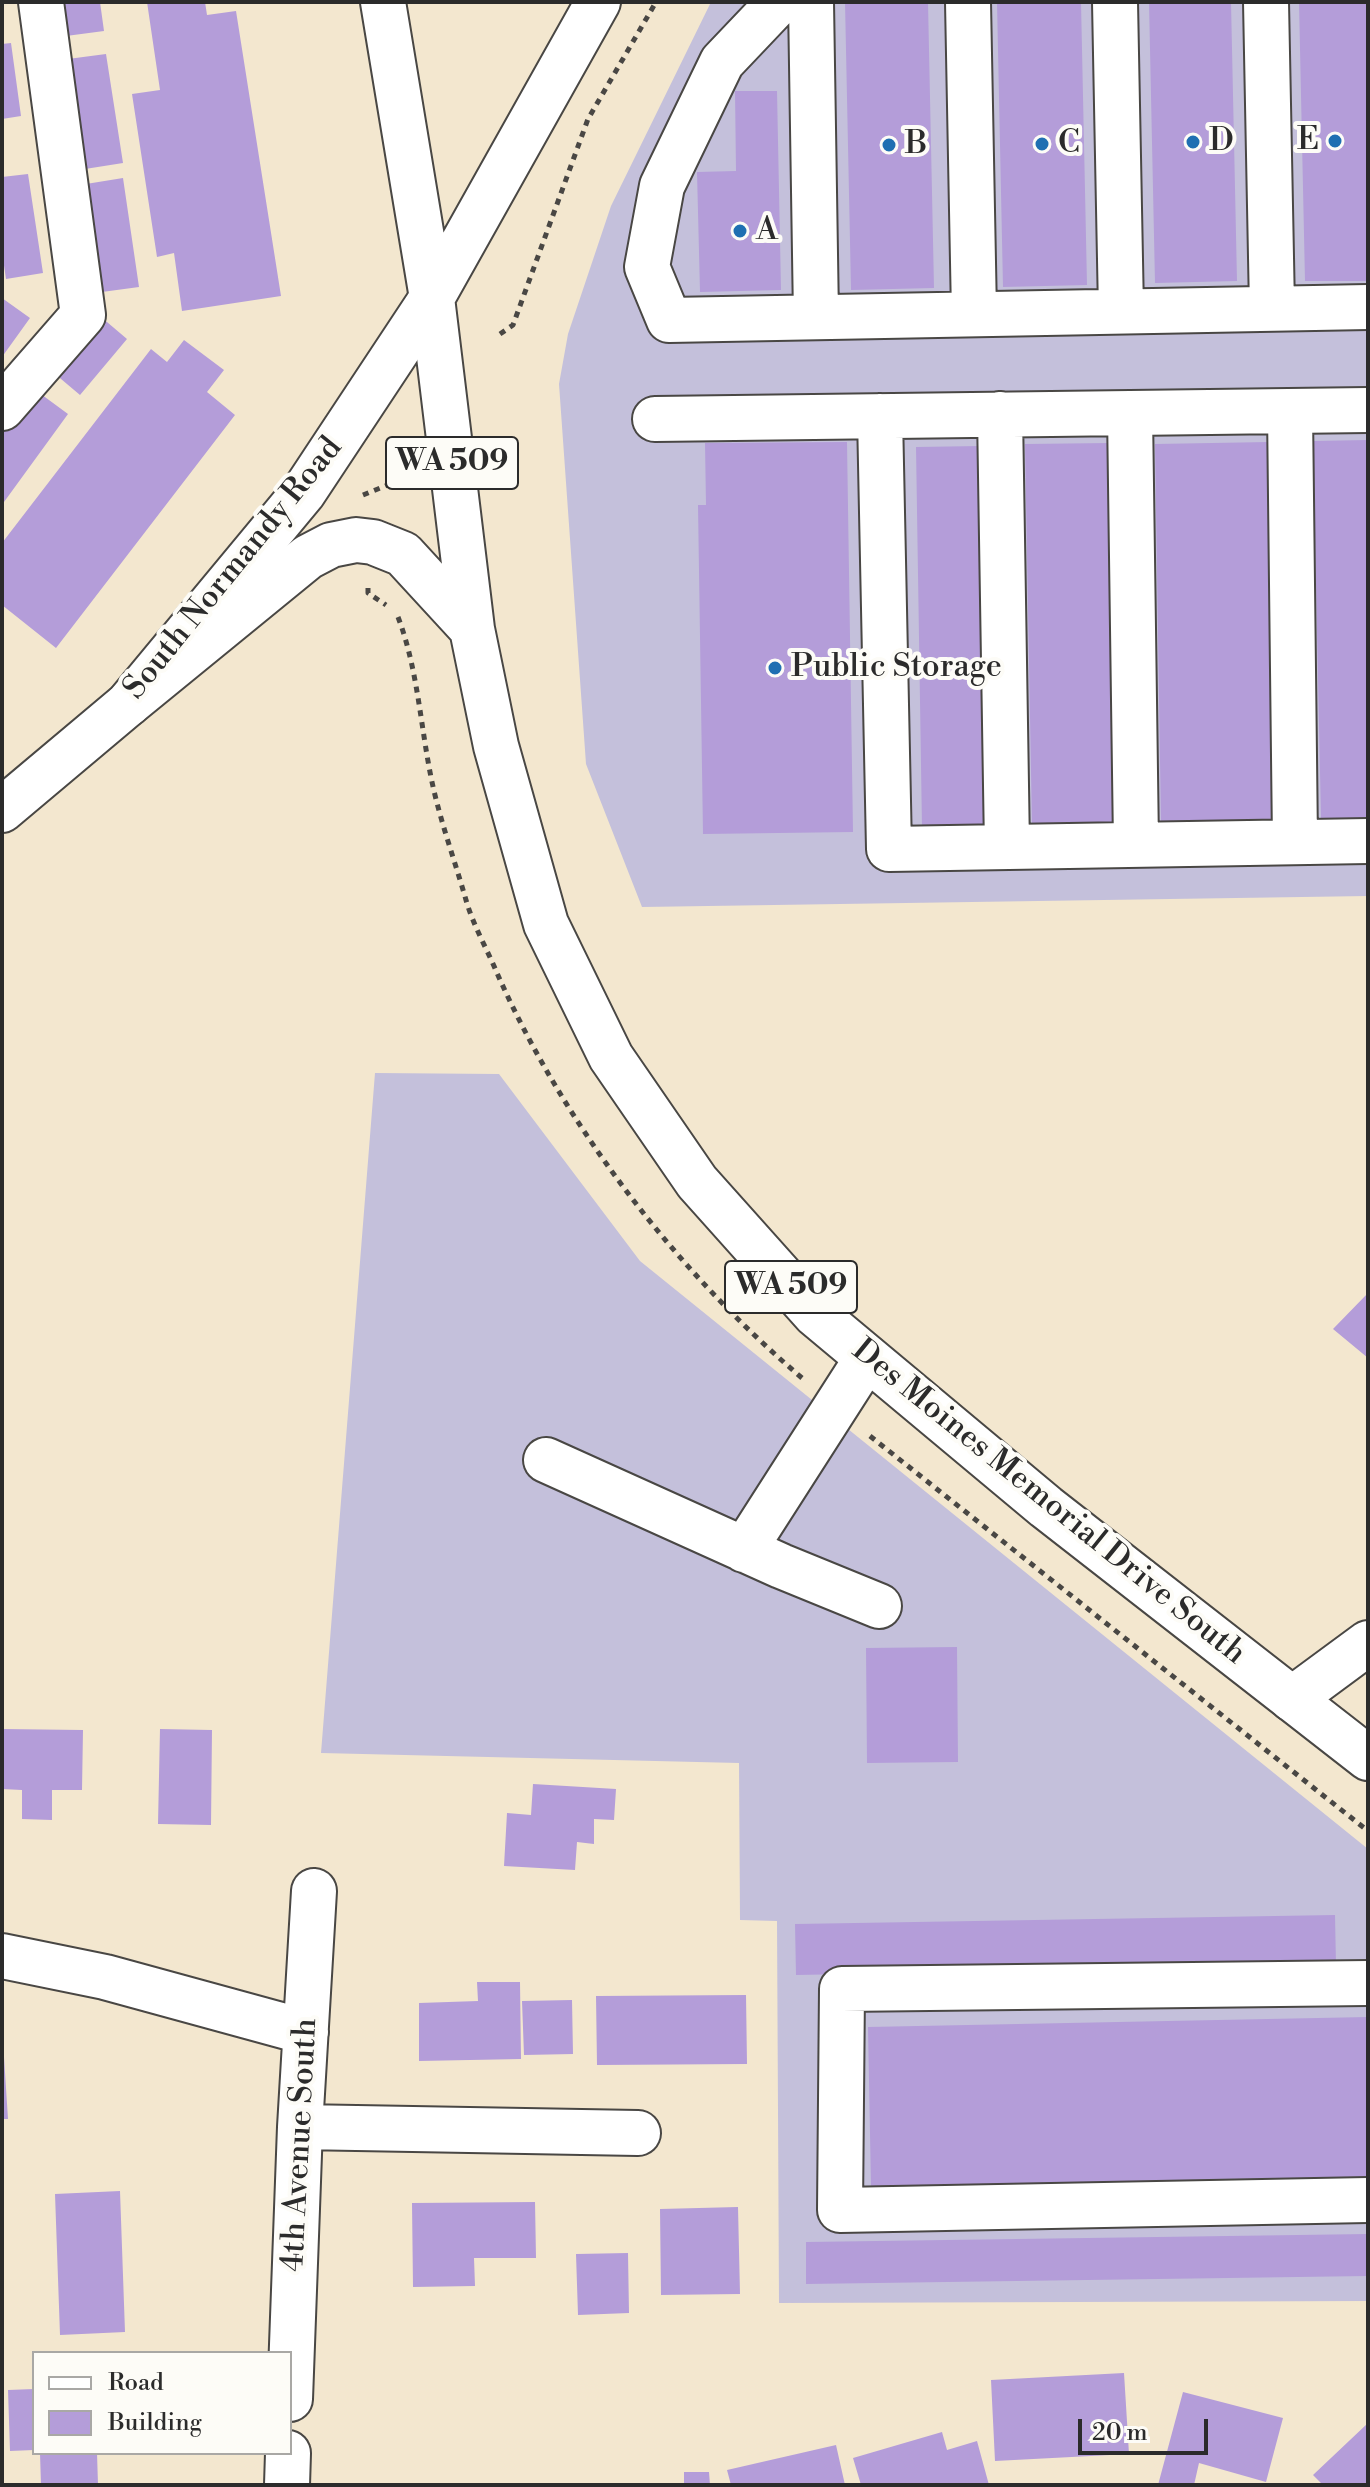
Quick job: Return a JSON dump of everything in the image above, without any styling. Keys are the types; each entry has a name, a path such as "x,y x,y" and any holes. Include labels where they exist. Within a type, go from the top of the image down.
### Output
{"main road":[{"path":"2,408 83,315 41,2"},
{"name":"WA 509","path":"383,2 432,298"},
{"path":"432,298 598,2"},
{"path":"779,2 722,62 662,186 647,267 669,320 1368,307"},
{"path":"811,2 816,317"},
{"path":"968,2 974,314"},
{"path":"1115,2 1121,311"},
{"path":"1266,2 1272,308"},
{"name":"Des Moines Memorial Drive South","path":"432,298 472,629 496,746 546,924 611,1057 697,1182 815,1314 1046,1507 1368,1758"},
{"name":"South Normandy Road","path":"2,810 128,704 303,493 432,298"},
{"path":"655,419 1368,410"},
{"path":"1290,411 1295,842"},
{"path":"1130,413 1136,844"},
{"path":"1000,414 1007,847"},
{"path":"880,416 889,849 1368,841"},
{"path":"128,704 308,557 331,545 356,540 373,542 403,554 472,629"},
{"path":"744,1550 867,1358"},
{"path":"546,1460 744,1550 879,1606"},
{"path":"1292,1699 1368,1643"},
{"name":"4th Avenue South","path":"292,2351 300,2127 314,1891"},
{"path":"2,1956 105,1977 306,2032"},
{"path":"1368,1983 842,1989 840,2210 1368,2200"},
{"path":"300,2127 638,2133"},
{"path":"287,2485 288,2455"}],"path":[{"path":"500,334 513,325 588,119 656,2"},
{"path":"363,495 390,484"}],"shaded area":[{"path":"711,2 1368,2 1368,896 642,907 586,764 559,384 568,334 611,206"},
{"path":"375,1073 499,1074 640,1261 1368,1849 1368,2301 779,2303 777,1921 740,1920 739,1763 321,1753"}],"building":[{"path":"61,2 100,2 104,31 66,36"},
{"path":"147,2 205,2 207,15 236,11 281,296 182,311 174,253 157,257 132,94 160,90"},
{"name":"B","path":"845,2 928,2 934,288 851,290"},
{"name":"C","path":"997,2 1081,2 1087,285 1003,287"},
{"name":"D","path":"1149,2 1231,2 1237,281 1155,283"},
{"name":"E","path":"1299,2 1368,2 1368,281 1305,281"},
{"path":"11,43 21,116 2,119 2,44"},
{"path":"106,54 123,163 85,169 68,59"},
{"name":"A","path":"735,91 777,91 781,290 700,292 697,172 736,171"},
{"path":"28,174 43,273 6,279 2,252 2,177"},
{"path":"123,178 139,287 102,292 86,184"},
{"path":"2,298 30,318 2,357"},
{"path":"94,311 127,339 80,395 48,368"},
{"path":"184,340 224,370 207,392 235,415 56,648 2,605 2,543 151,349 167,362"},
{"path":"34,389 68,414 4,502 2,433"},
{"path":"1368,440 1368,818 1321,819 1313,441"},
{"name":"Public Storage","path":"847,442 853,832 703,834 698,505 706,505 705,443"},
{"path":"1269,442 1275,822 1161,824 1155,444"},
{"path":"1110,443 1116,824 1032,826 1025,444"},
{"path":"980,446 986,827 922,828 916,447"},
{"path":"1368,1293 1368,1358 1333,1329"},
{"path":"957,1647 958,1762 867,1763 866,1648"},
{"path":"2,1729 83,1730 82,1790 52,1790 52,1820 22,1819 22,1790 2,1789"},
{"path":"160,1729 212,1730 211,1825 158,1824"},
{"path":"533,1784 616,1789 614,1820 594,1819 594,1844 577,1842 575,1870 504,1866 507,1813 531,1815"},
{"path":"1335,1915 1336,1965 796,1975 795,1924"},
{"path":"477,1982 520,1982 521,2059 419,2061 419,2003 478,2001"},
{"path":"746,1995 747,2064 597,2065 596,1996"},
{"path":"572,2000 573,2054 524,2055 522,2001"},
{"path":"1368,2017 1368,2177 871,2187 868,2027"},
{"path":"4,2057 8,2119 2,2119"},
{"path":"120,2191 125,2332 60,2335 55,2194"},
{"path":"535,2202 536,2258 474,2258 475,2286 413,2287 412,2203"},
{"path":"738,2207 740,2294 661,2295 660,2209"},
{"path":"1368,2234 1368,2276 806,2284 806,2242"},
{"path":"628,2253 629,2313 578,2315 576,2254"},
{"path":"1124,2373 1129,2454 995,2461 991,2380"},
{"path":"32,2389 32,2450 10,2451 8,2390"},
{"path":"1183,2392 1283,2418 1266,2482 1199,2463 1194,2485 1158,2485"},
{"path":"1368,2423 1368,2485 1323,2485 1313,2475"},
{"path":"942,2432 947,2450 977,2441 989,2485 861,2485 853,2458"},
{"path":"836,2445 845,2485 731,2485 727,2470"},
{"path":"40,2455 97,2455 98,2485 41,2485"},
{"path":"684,2472 709,2472 710,2485 684,2485"}],"place":[{"name":"E","path":"1335,141"},
{"name":"D","path":"1193,142"},
{"name":"C","path":"1042,144"},
{"name":"B","path":"889,145"},
{"name":"A","path":"740,231"},
{"name":"Public Storage","path":"775,668"}]}
